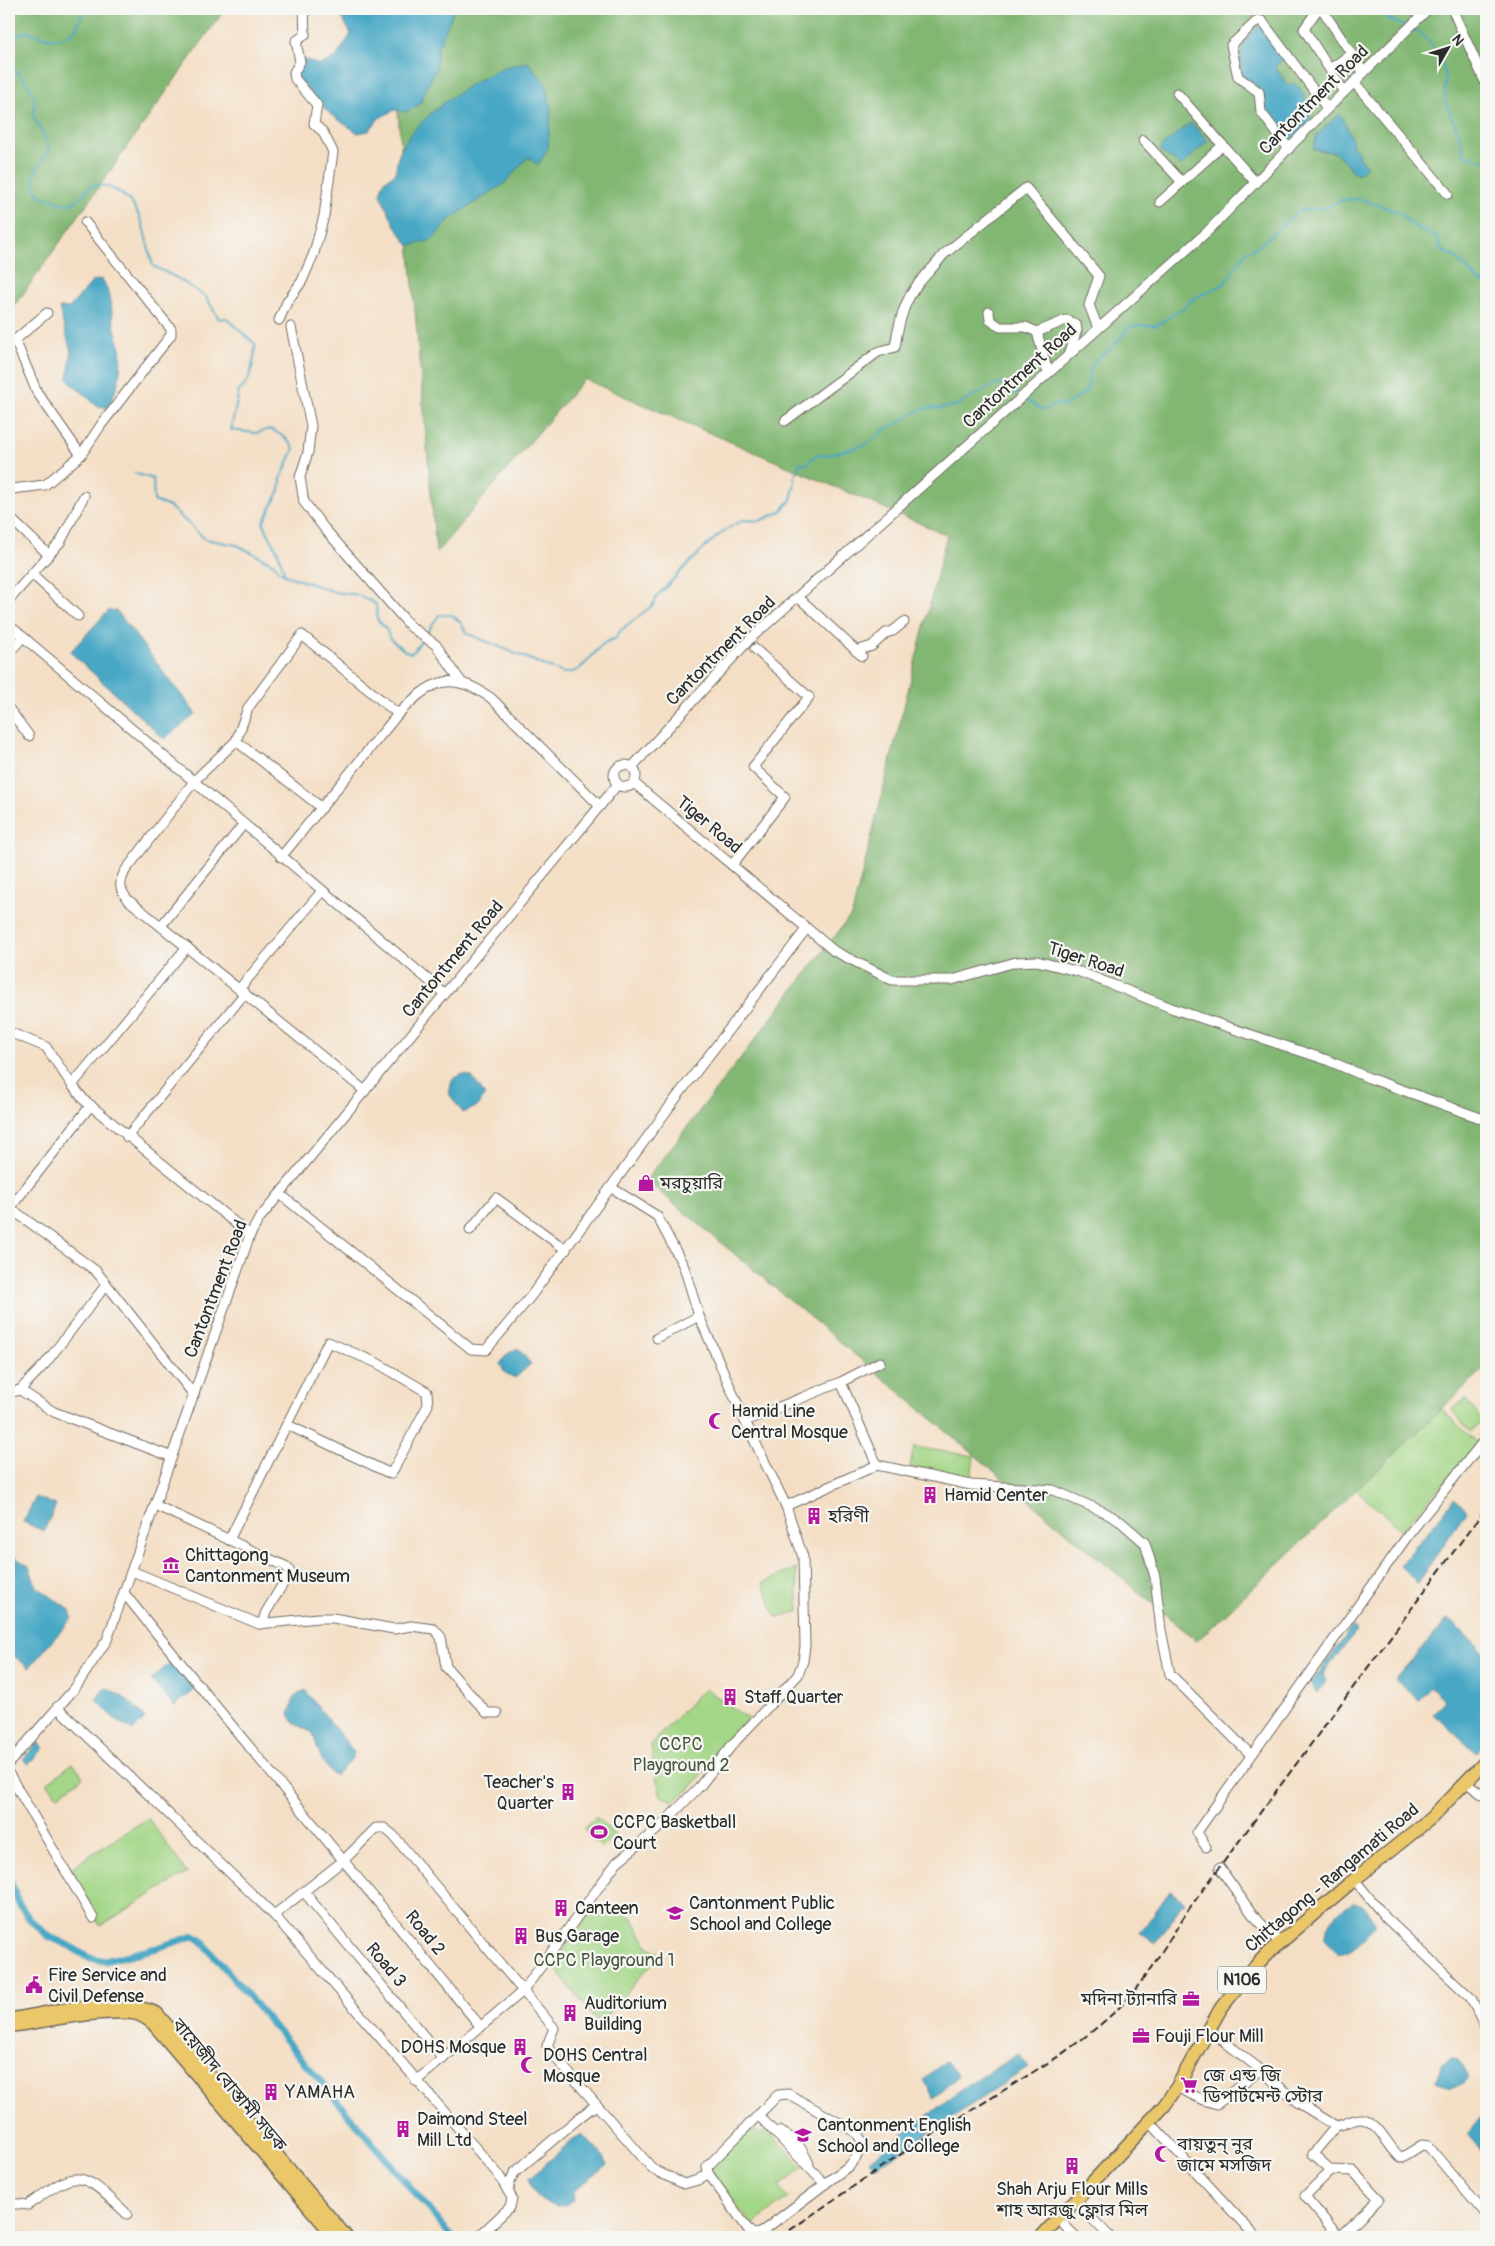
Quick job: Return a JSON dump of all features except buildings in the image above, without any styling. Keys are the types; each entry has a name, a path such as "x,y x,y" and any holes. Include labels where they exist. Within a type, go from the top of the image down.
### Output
{"highway":[{"name":"Chittagong - Rangamati Road","path":"1041,2237 1078,2204 1152,2124 1179,2088 1235,1989 1280,1943 1431,1818 1486,1761"},
{"name":"Chittagong - Rangamati Road","path":"1211,2030 1231,2004 1266,1965 1358,1884 1406,1846 1486,1770"},
{"name":"Chittagong - Rangamati Road","path":"1052,2237 1064,2225 1078,2204"}],"main road":[{"name":"বায়েজীদ বোস্তামী সড়ক","path":"9,2019 86,2007 120,2004 146,2008 157,2013 347,2237"},
{"name":"বায়েজীদ বোস্তামী সড়ক","path":"9,2027 94,2014 121,2013 138,2015 152,2023 334,2237"}],"street":[{"path":"279,320 287,302 302,281 314,253 324,216 333,152 324,132 314,124 317,105 296,79 294,72 300,62 296,42 305,36 304,9"},
{"path":"1344,92 1304,29 1320,9 1364,72"},
{"name":"Cantontment Road","path":"632,767 750,640 1208,231 1428,9"},
{"path":"1452,9 1486,84"},
{"path":"1289,149 1260,112 1259,92 1238,78 1231,44 1258,20 1262,20 1326,110"},
{"path":"1330,69 1352,54"},
{"path":"1354,82 1448,194"},
{"path":"1177,93 1256,183"},
{"path":"1143,140 1182,182"},
{"path":"1160,202 1223,145"},
{"path":"785,421 878,352 895,347 897,331 912,292 943,255 1026,188 1099,276 1089,305 1098,328"},
{"path":"9,493 12,489 45,485 81,455 101,425 171,335 171,329 85,222"},
{"path":"989,312 990,320 1000,327 1026,327 1037,332 1066,320 1076,324 1077,330 1068,355"},
{"path":"47,313 12,339 37,392 81,455"},
{"path":"291,327 311,426 308,452 300,477 304,502 324,528 411,627 436,645 462,683"},
{"path":"1037,332 1048,373"},
{"path":"9,600 61,541 84,496"},
{"path":"9,517 49,555"},
{"path":"32,574 78,616"},
{"path":"798,597 859,654 904,622"},
{"path":"9,625 445,994"},
{"path":"365,1091 127,898 121,890 119,882 124,871 194,782 236,741 248,708 302,635 398,714"},
{"path":"9,653 23,637"},
{"path":"732,865 785,797 753,767 809,697 755,649"},
{"path":"281,857 398,714 420,692 436,683 462,683 476,688 491,698 600,806"},
{"path":"9,709 29,736"},
{"path":"236,741 322,808"},
{"path":"624,765 632,767 636,774 634,783 626,787 618,784 614,777 616,769 624,765"},
{"name":"Tiger Road","path":"634,783 834,951 892,980 952,980 1016,962 1037,961 1080,972 1174,1008 1327,1060 1378,1081 1486,1120"},
{"name":"Cantontment Road","path":"9,1763 75,1688 107,1640 250,1235 259,1219 618,784"},
{"path":"161,926 243,824"},
{"path":"127,1136 322,891"},
{"path":"280,1194 471,1349 486,1350 566,1250 676,1098 807,928"},
{"path":"72,1085 187,947"},
{"path":"9,1032 46,1047 72,1085 91,1105 250,1235"},
{"path":"91,1105 9,1210 96,1271 194,1395"},
{"path":"416,2081 523,1991 617,1862 660,1827 700,1786 732,1745 798,1675 803,1661 805,1646 803,1556 786,1506 745,1421 699,1316 684,1267 657,1216 612,1188"},
{"path":"470,1230 496,1198 566,1250"},
{"path":"9,1393 20,1390 45,1364 106,1285"},
{"path":"657,1338 699,1316"},
{"path":"229,1540 328,1342 377,1363 427,1392 428,1405 391,1474 292,1427"},
{"path":"745,1421 841,1382 880,1362"},
{"path":"841,1382 877,1466"},
{"path":"20,1390 54,1412 172,1457"},
{"path":"1206,1847 1197,1832 1409,1534 1486,1438"},
{"path":"786,1506 877,1466 971,1485 1053,1490 1104,1512 1121,1522 1145,1543 1155,1577 1161,1630 1170,1674 1251,1755"},
{"path":"155,1505 286,1568 290,1572 266,1612 263,1621 259,1624"},
{"path":"132,1571 259,1624 333,1618 394,1629 411,1626 434,1629 441,1637 446,1667 487,1713 497,1713"},
{"name":"Road 2","path":"124,1593 238,1734 481,2027"},
{"path":"58,1707 274,1915 498,2174 512,2198 510,2207 478,2237"},
{"path":"9,1774 93,1918"},
{"path":"1471,1786 1483,1795 1486,1794"},
{"path":"274,1915 344,1860 376,1828 384,1828 393,1835 554,2028 547,2046 596,2105 656,2171 684,2184 698,2180 708,2173"},
{"path":"1220,1868 1253,1914 1280,1943"},
{"path":"1358,1884 1386,1918 1471,1998 1486,2029"},
{"name":"Road 3","path":"304,1892 443,2059"},
{"path":"1211,2030 1297,2102 1336,2126"},
{"path":"1179,2088 1202,2100 1217,2104 1261,2070"},
{"path":"788,2094 857,2133 862,2142 856,2158 826,2184 760,2233 750,2232 708,2173 708,2165 778,2095 788,2094"},
{"path":"509,2192 510,2182 514,2173 580,2116 596,2105"},
{"path":"758,2115 826,2184"},
{"path":"1331,2170 1304,2196 1340,2237 1380,2199 1352,2171 1331,2170 1313,2154 1336,2126 1356,2120 1365,2120 1383,2135 1401,2158 1422,2145 1428,2146 1486,2215"},
{"path":"1152,2124 1256,2237"},
{"path":"9,2203 28,2205 63,2181 78,2178 95,2184 127,2214"},
{"path":"1078,2204 1110,2237"},
{"path":"1064,2225 1076,2237"}],"green space":[{"path":"9,9 225,9 9,314"},
{"path":"389,9 1486,9 1486,1367 1197,1641 646,1180 852,914 947,535 584,379 436,553"},
{"path":"1465,1399 1483,1421 1470,1432 1452,1410"},
{"path":"1434,1403 1479,1444 1401,1530 1356,1489"},
{"path":"914,1447 974,1456 971,1480 910,1467"},
{"path":"796,1568 799,1612 776,1617 763,1583"},
{"name":"CCPC Playground 2","path":"705,1688 748,1719 688,1791 672,1801 661,1796 653,1766 651,1744"},
{"path":"73,1763 83,1777 57,1796 47,1783"},
{"name":"CCPC Basketball Court","path":"596,1817 615,1835 602,1848 583,1829"},
{"path":"148,1818 187,1873 100,1926 66,1871"},
{"name":"CCPC Playground 1","path":"616,1911 632,1917 647,1945 660,1954 599,2025 553,1965 587,1916"},
{"path":"754,2127 760,2134 767,2129 803,2167 779,2187 788,2198 752,2226 709,2168"}],"water":[{"path":"331,9 453,9 437,49 436,70 420,104 406,112 395,110 379,118 369,131 358,133 330,114 296,76 304,59 319,65 336,57 351,34 342,18"},
{"path":"1260,25 1285,57 1275,66 1287,85 1295,84 1302,91 1311,119 1291,144 1263,111 1265,98 1256,85 1242,76 1241,54 1245,42"},
{"path":"528,62 546,84 551,108 548,148 538,165 528,157 504,184 451,218 432,240 409,246 394,224 380,194 384,181 396,173 398,158 405,144 428,116 457,94 500,69"},
{"path":"1339,114 1353,141 1352,145 1359,152 1358,157 1367,166 1357,175 1336,153 1313,149 1317,135"},
{"path":"1191,123 1208,141 1181,166 1160,151 1164,144"},
{"path":"102,279 109,295 121,355 117,387 107,408 95,405 85,394 73,386 68,378 71,352 59,308 69,308 93,281"},
{"path":"116,610 196,714 164,739 70,652 108,611"},
{"path":"462,1074 472,1077 485,1095 478,1106 463,1113 449,1094 452,1080"},
{"path":"518,1348 531,1364 515,1378 505,1373 500,1364 507,1354"},
{"path":"36,1497 56,1505 44,1531 23,1522"},
{"path":"1455,1498 1467,1511 1417,1583 1400,1566"},
{"path":"9,1554 29,1566 36,1586 70,1610 72,1618 29,1668 9,1652"},
{"path":"1448,1619 1486,1653 1486,1742 1477,1753 1433,1713 1445,1700 1431,1687 1419,1700 1395,1679"},
{"path":"1352,1627 1357,1631 1325,1671 1323,1675 1326,1681 1318,1693 1311,1684"},
{"path":"170,1663 195,1690 174,1706 151,1680"},
{"path":"107,1688 138,1709 145,1719 133,1731 116,1720 96,1700 103,1690"},
{"path":"305,1690 354,1752 351,1760 335,1776 323,1762 313,1733 295,1724 289,1715 294,1697"},
{"path":"38,1742 44,1748 29,1764 23,1759"},
{"path":"1170,1891 1185,1902 1155,1943 1140,1933"},
{"path":"1353,1902 1360,1904 1372,1916 1375,1923 1360,1943 1349,1951 1339,1954 1325,1939 1325,1934 1334,1918 1343,1908"},
{"path":"1018,2054 1029,2067 875,2168 869,2161 963,2088"},
{"path":"1453,2059 1458,2060 1464,2067 1467,2076 1463,2084 1451,2088 1436,2081 1440,2066"},
{"path":"946,2061 958,2076 934,2098 923,2079"},
{"path":"1486,2115 1486,2152 1483,2154 1467,2134 1482,2116"},
{"path":"582,2134 605,2158 607,2164 573,2192 574,2199 568,2204 560,2207 545,2202 535,2194 529,2179 573,2139"}],"waterway":[{"path":"9,39 28,31 45,38 57,39 69,35 76,29 85,9"},
{"path":"1378,9 1388,19 1407,27"},
{"path":"1412,29 1429,42 1441,60 1445,74 1446,104 1459,133 1465,156 1471,155 1478,160 1486,162"},
{"path":"9,64 30,86 35,101 33,115 49,146 47,153 35,172 34,178 38,194 57,202 68,204 76,201 88,189 96,185 111,188 125,196 138,213 153,266 177,278 206,297 219,319 226,318 255,344 252,370 247,382 239,391 231,430 256,433 270,429 287,439 294,449 281,478 280,490 263,523 278,552 285,575 335,592 358,595 376,604 377,619 386,629 390,639 405,651 412,653 422,640"},
{"path":"1025,399 1040,409 1046,409 1056,404 1064,406 1087,391 1091,366 1096,359 1112,348 1130,326 1157,325 1186,306 1191,300 1224,284 1247,251 1260,245 1296,213 1304,210 1324,208 1342,200 1360,199 1401,213 1410,224 1436,237 1442,251 1454,256 1481,283 1486,282"},
{"path":"426,634 439,615 452,615 461,623 466,633 563,673 572,672 579,669 601,646 615,639 621,630 653,605 657,596 706,546 725,530 743,520 759,521 780,512 791,500 794,479 800,463 806,464 817,454 824,456 868,444 887,428 917,411 932,407 936,409 958,405 995,384 1002,383 1019,395"},
{"path":"134,473 153,479 154,501 170,507 205,539 237,545 274,564 278,570 285,574"},
{"path":"9,1877 19,1904 32,1922 50,1937 70,1946 87,1957 105,1961 157,1948 194,1936 201,1940 452,2237"}],"railway":[{"path":"780,2237 890,2161 1059,2056 1114,2013 1130,1996 1162,1952 1191,1906 1486,1508"}],"place":[{"name":"মরচুয়ারি","path":"646,1183"},
{"name":"Hamid Line Central Mosque","path":"717,1421"},
{"name":"Hamid Center","path":"930,1495"},
{"name":"হরিণী","path":"814,1516"},
{"name":"Chittagong Cantonment Museum","path":"171,1565"},
{"name":"Staff Quarter","path":"730,1697"},
{"name":"Teacher's Quarter","path":"568,1792"},
{"name":"CCPC Basketball Court","path":"599,1832"},
{"name":"Canteen","path":"561,1908"},
{"name":"Cantonment Public School and College","path":"675,1913"},
{"name":"Bus Garage","path":"521,1936"},
{"name":"Fire Service and Civil Defense","path":"34,1985"},
{"name":"মদিনা ট্যানারি","path":"1191,1999"},
{"name":"Auditorium Building","path":"570,2013"},
{"name":"Fouji Flour Mill","path":"1141,2036"},
{"name":"DOHS Mosque","path":"520,2047"},
{"name":"DOHS Central Mosque","path":"529,2065"},
{"name":"জে এন্ড জি ডিপার্টমেন্ট স্টোর","path":"1189,2085"},
{"name":"YAMAHA","path":"271,2092"},
{"name":"Daimond Steel Mill Ltd","path":"403,2129"},
{"name":"Cantonment English School and College","path":"803,2135"},
{"name":"বায়তুন্ নুর জামে মসজিদ","path":"1163,2154"},
{"name":"Shah Arju Flour Mills শাহ আরজু ফ্লোর মিল","path":"1072,2166"}]}
